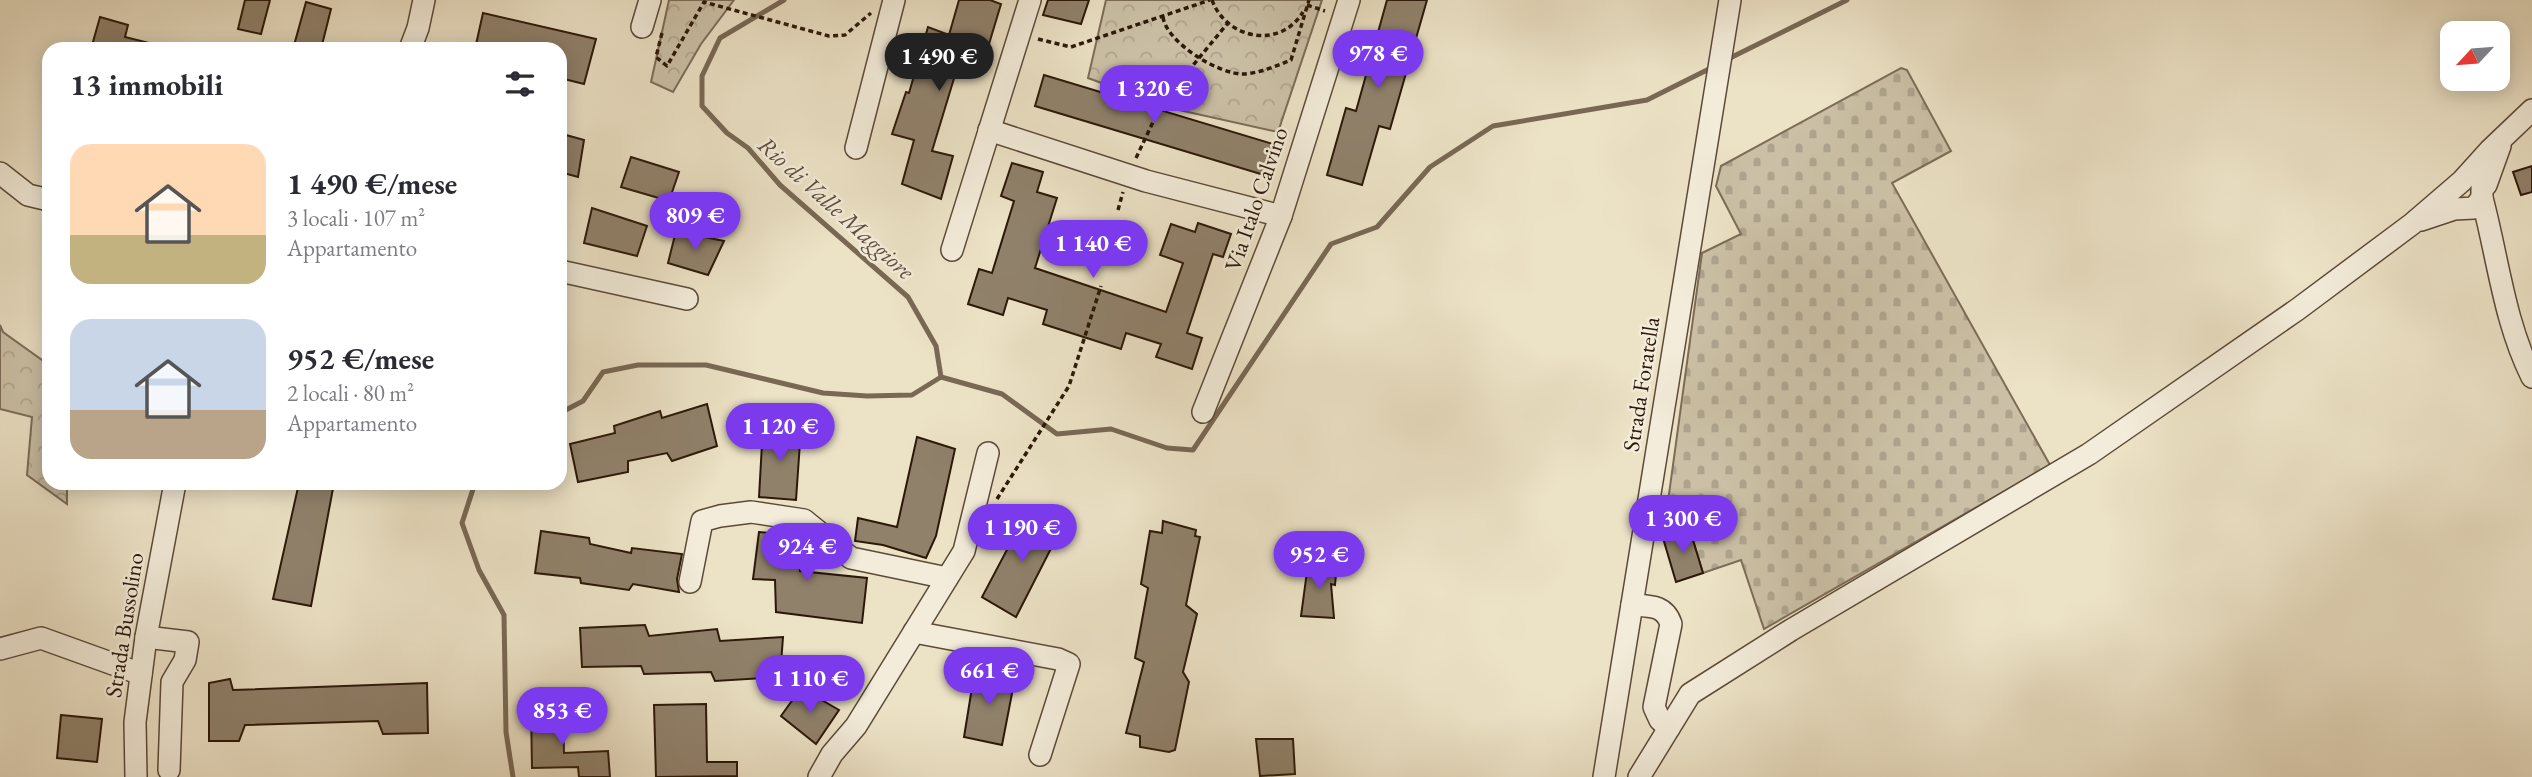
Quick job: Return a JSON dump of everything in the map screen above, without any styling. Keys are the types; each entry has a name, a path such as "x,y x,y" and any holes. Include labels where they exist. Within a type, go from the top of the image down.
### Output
{"street":[{"path":"413,42 424,0"},
{"path":"642,27 650,0"},
{"path":"856,148 894,0"},
{"path":"952,250 1030,0"},
{"name":"Via Italo Calvino","path":"1203,412 1281,216 1349,0"},
{"name":"Strada Foratella","path":"1605,774 1730,0"},
{"path":"1605,774 1643,772 1690,694 1791,630 2089,454 2298,309 2412,225 2469,195 2490,150 2532,110"},
{"path":"989,130 1146,181 1281,216"},
{"path":"0,173 28,195 42,198"},
{"path":"2469,195 2532,377"},
{"path":"567,273 687,299"},
{"path":"819,777 832,754 856,726 964,551 988,453"},
{"name":"Strada Bussolino","path":"136,777 135,722 141,674 174,490"},
{"path":"690,582 702,521 751,512 804,520 851,558 947,578"},
{"path":"1632,604 1658,607 1668,614 1671,624 1654,707 1660,720 1669,728"},
{"path":"914,632 1058,659 1069,664 1040,755"},
{"path":"146,637 188,642 185,660 172,682 169,770"},
{"path":"0,649 41,638 141,674"}],"path":[{"path":"1019,35 1071,47 1211,0 1227,24 1241,33 1272,35 1287,29 1299,19 1308,2"},
{"path":"664,23 656,57 667,66 704,1 829,36 845,35 872,12"},
{"path":"1163,17 1164,26 1181,46 1218,67 1241,74 1270,69 1291,60 1308,2"},
{"path":"1162,103 1227,24"},
{"path":"1038,436 1069,386 1101,286"}],"green space":[{"path":"669,0 734,0 701,44 673,92 651,82"},
{"path":"1106,0 1322,0 1278,132 1170,108 1088,78"},
{"path":"1901,68 1907,70 1951,151 1892,183 2050,465 1764,629 1741,560 1703,573 1689,527 1663,538 1702,253 1741,234 1716,186 1721,166"},
{"path":"0,325 3,332 42,360 42,486 27,475 32,417 0,409"},
{"path":"48,490 67,490 67,504"}],"building":[{"path":"245,0 270,0 261,34 238,29"},
{"path":"959,0 990,0 1001,4 989,44 967,37 952,85 932,151 953,156 941,199 902,184 914,140 892,134 906,92 909,93 928,27 949,35"},
{"path":"1048,0 1089,0 1081,24 1043,15"},
{"path":"1387,0 1427,0 1390,129 1379,126 1362,185 1327,175 1346,108 1356,111"},
{"path":"306,2 331,9 323,42 295,42"},
{"path":"483,13 596,39 584,84 567,80 567,42 477,42"},
{"path":"100,17 128,25 125,37 145,42 93,42"},
{"path":"1044,75 1273,144 1264,175 1035,106"},
{"path":"567,135 584,140 578,177 567,174"},
{"path":"631,157 679,172 669,201 621,187"},
{"path":"1012,163 1043,172 1037,192 1057,198 1035,268 1166,312 1183,263 1160,255 1171,224 1195,232 1198,223 1231,234 1223,257 1213,254 1187,333 1202,338 1192,369 1156,357 1161,344 1126,333 1121,349 1043,324 1047,310 1008,298 1003,315 968,304 979,269 992,273 1014,201 1001,196"},
{"path":"2532,166 2532,192 2521,195 2513,172"},
{"path":"592,208 647,226 637,256 584,243"},
{"path":"676,231 724,241 708,275 668,263"},
{"path":"707,404 717,446 672,461 667,453 628,461 628,472 578,482 570,444 615,433 614,426 660,411 662,418"},
{"path":"763,426 801,428 796,500 759,497"},
{"path":"917,437 955,449 936,536 926,558 883,545 855,541 858,518 897,527"},
{"path":"297,490 333,490 311,606 273,599"},
{"path":"1028,510 1061,529 1016,617 982,597"},
{"path":"1163,521 1196,530 1195,536 1200,537 1186,605 1197,614 1183,672 1189,682 1175,750 1169,752 1140,747 1140,736 1126,733 1144,662 1135,658 1148,588 1141,584 1150,531 1162,533"},
{"path":"1689,527 1703,573 1676,582 1663,538"},
{"path":"541,531 589,538 590,544 631,553 632,548 682,554 677,579 679,592 633,584 629,590 581,583 580,578 535,573"},
{"path":"759,532 799,536 800,571 867,578 862,623 776,612 775,580 753,579"},
{"path":"1308,564 1337,564 1335,585 1331,584 1334,618 1301,616"},
{"path":"645,625 649,636 717,629 720,641 783,637 780,677 715,681 711,672 644,674 641,666 582,667 580,628"},
{"path":"975,669 1015,678 1002,745 964,737"},
{"path":"230,679 233,690 427,683 428,733 383,734 378,721 245,725 239,741 209,741 209,683"},
{"path":"801,688 839,710 816,744 781,716"},
{"path":"706,704 707,762 737,762 737,776 656,777 654,705"},
{"path":"531,708 563,708 564,753 608,751 610,777 579,777 578,767 532,768"},
{"path":"61,715 102,719 97,762 57,758"},
{"path":"1256,739 1293,739 1295,774 1260,776"}],"waterway":[{"name":"Rio di Valle Maggiore","path":"567,409 583,401 603,372 638,365 706,365 823,393 867,396 912,395 941,377 936,346 908,297 780,185 748,148 727,133 702,106 702,76 720,38 784,0"},
{"path":"1728,59 1847,0"},
{"path":"941,377 1002,394 1057,434 1111,429 1167,448 1193,450 1331,244 1377,227 1430,167 1493,126 1647,100 1713,67"},
{"name":"Rio di Valle Maggiore","path":"473,490 462,523 479,570 504,615 506,732 513,777"}]}
